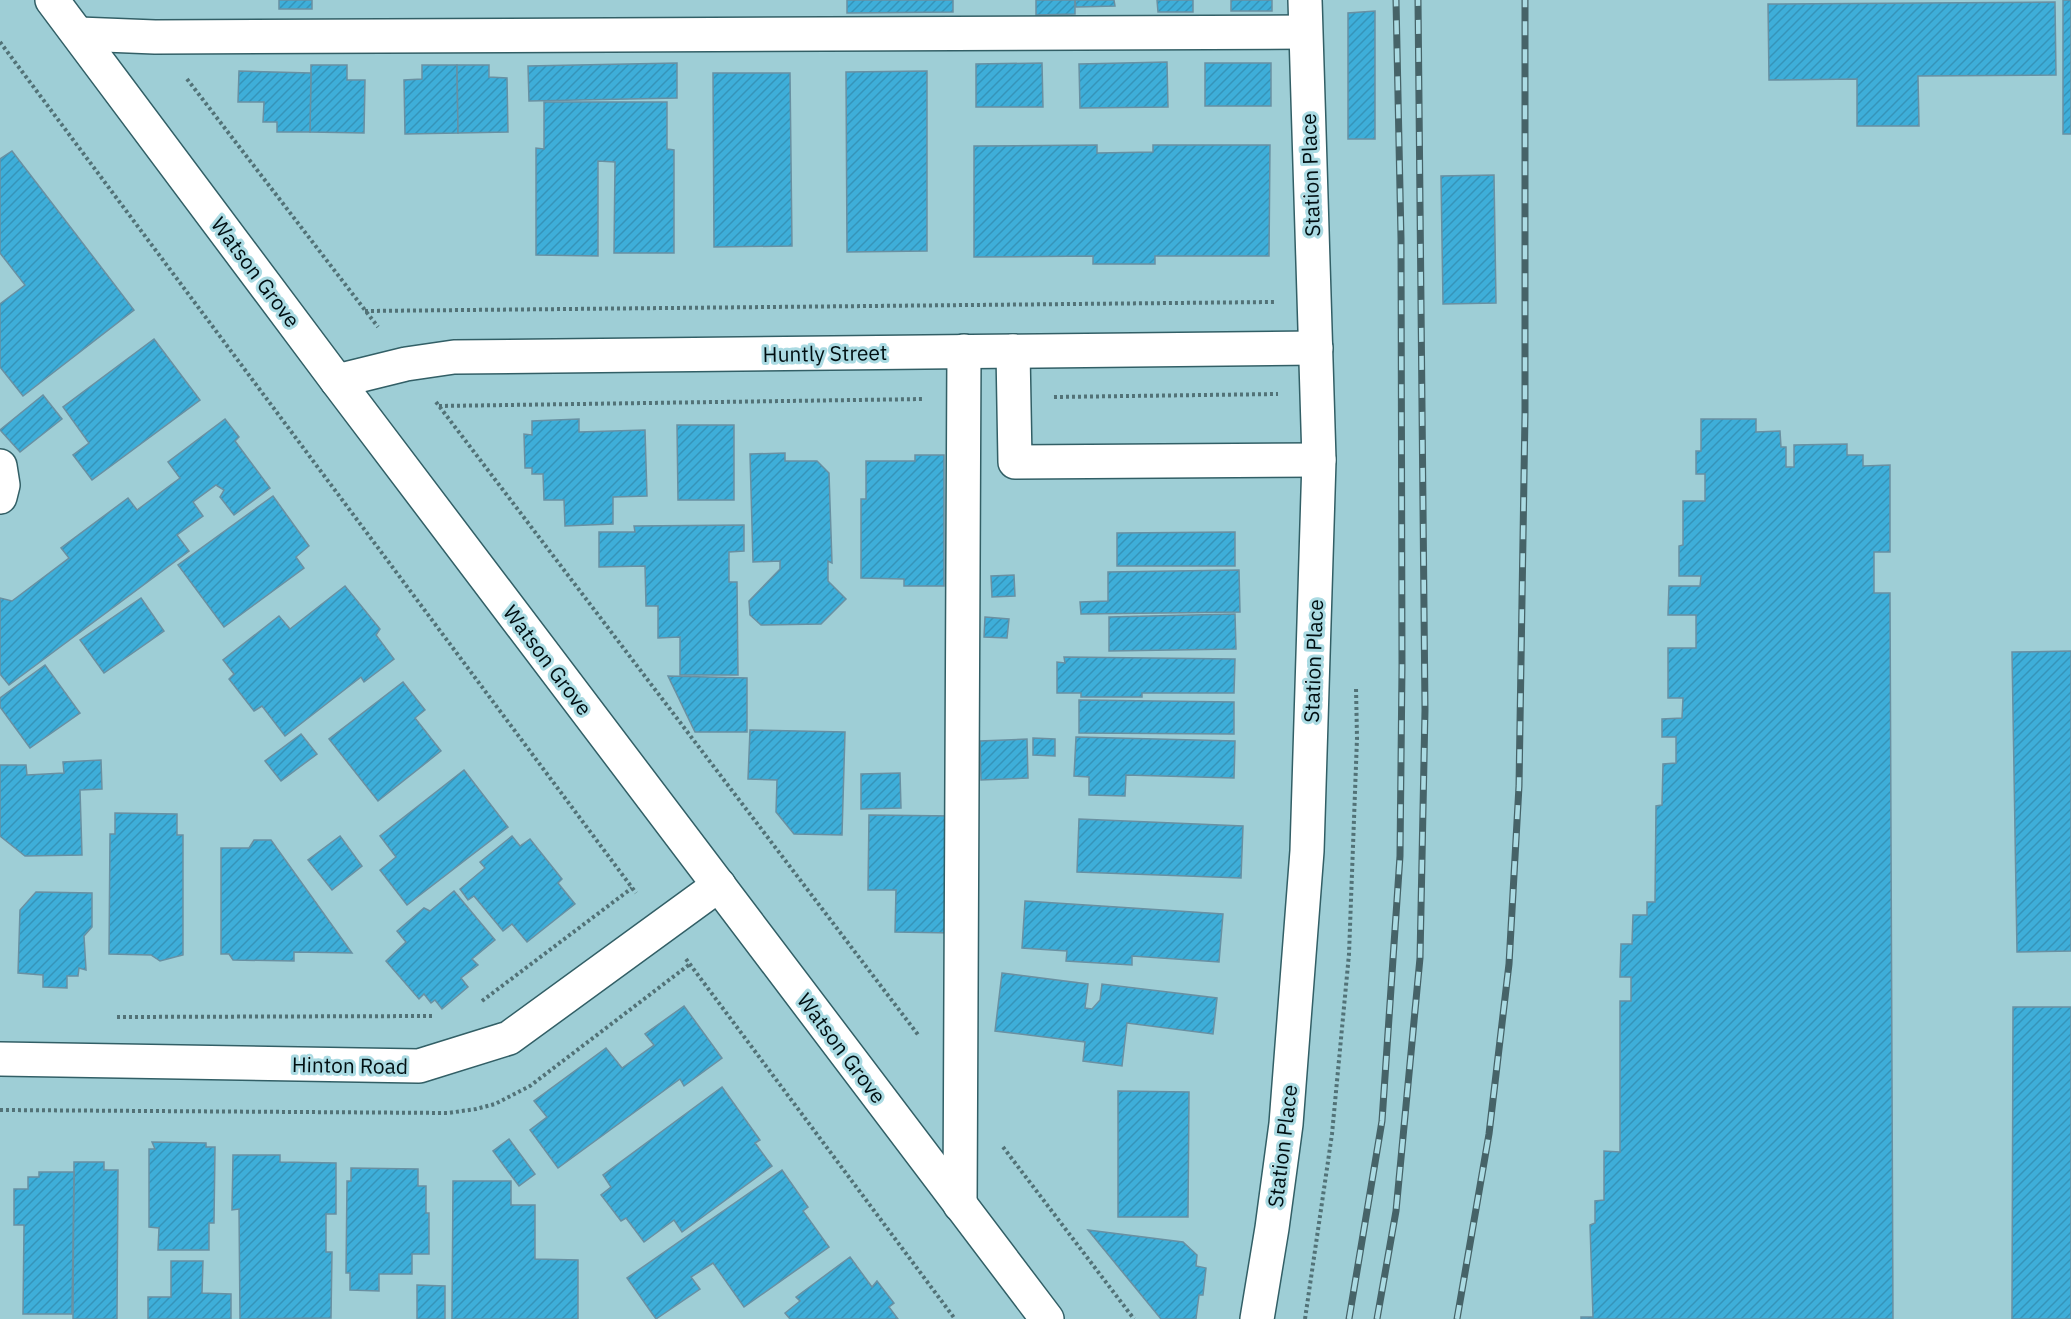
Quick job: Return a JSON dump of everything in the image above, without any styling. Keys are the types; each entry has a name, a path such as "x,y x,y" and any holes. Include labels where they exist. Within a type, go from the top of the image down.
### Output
{"street":[{"name":"Watson Grove","path":"52,0 337,381 1047,1319"},
{"name":"Station Place","path":"1257,1319 1286,1124 1307,851 1319,460 1305,0"},
{"path":"79,34 155,37 1305,32"},
{"name":"Huntly Street","path":"337,381 406,364 454,357 1316,348"},
{"path":"960,1205 964,351"},
{"path":"1013,351 1015,462 1319,460"},
{"path":"0,466 3,486 0,497"},
{"name":"Hinton Road","path":"0,1059 419,1066 509,1038 719,885"}],"path":[{"path":"155,37 1134,1319"},
{"path":"0,42 955,1319"},
{"path":"365,311 1284,302"},
{"path":"1014,398 1284,394"},
{"path":"439,406 964,398"},
{"path":"474,1008 632,888"},
{"path":"107,1017 438,1016"}],"building":[{"path":"279,0 312,0 312,9 279,9"},
{"path":"847,0 953,0 953,12 847,13"},
{"path":"1036,0 1075,0 1075,14 1036,15"},
{"path":"1075,0 1114,0 1115,6 1076,7"},
{"path":"1157,0 1193,0 1193,12 1158,12"},
{"path":"1231,0 1272,0 1272,11 1231,11"},
{"path":"2063,0 2071,0 2071,134 2063,134"},
{"path":"2055,2 2056,75 1918,76 1919,126 1857,126 1857,79 1769,80 1768,4"},
{"path":"1375,11 1375,139 1348,139 1348,13"},
{"path":"1167,62 1168,107 1080,108 1079,64"},
{"path":"677,63 677,98 529,101 528,66"},
{"path":"1042,63 1043,107 976,107 976,64"},
{"path":"1205,63 1271,63 1271,106 1205,106"},
{"path":"311,65 347,65 347,80 365,80 364,133 310,132"},
{"path":"422,65 457,65 458,133 405,134 404,80 422,79"},
{"path":"457,65 489,65 489,77 507,78 508,132 458,133"},
{"path":"239,71 311,73 310,132 277,132 277,122 263,122 264,102 238,102"},
{"path":"927,71 927,251 847,252 846,72"},
{"path":"713,73 790,73 792,246 714,247"},
{"path":"544,102 667,102 667,149 674,150 674,253 614,253 615,162 598,161 598,256 536,255 536,148 544,149"},
{"path":"1097,145 1097,153 1153,152 1153,145 1270,145 1269,256 1155,256 1155,264 1093,264 1093,256 974,257 974,146"},
{"path":"12,151 134,310 23,396 0,367 0,304 25,285 0,253 0,159"},
{"path":"1494,175 1496,303 1443,304 1441,176"},
{"path":"154,339 200,400 92,480 73,455 89,443 63,407"},
{"path":"43,395 62,419 20,452 0,430"},
{"path":"225,419 239,437 235,441 270,488 234,515 220,497 224,490 216,485 193,502 203,516 177,535 189,551 9,685 0,674 0,598 12,601 69,558 61,548 128,498 137,510 180,478 168,462"},
{"path":"579,419 579,432 645,430 647,496 613,497 613,524 565,526 564,500 544,500 543,474 532,474 532,468 525,468 524,434 532,435 532,421"},
{"path":"1701,419 1756,419 1756,432 1780,431 1781,447 1786,447 1786,467 1794,467 1794,445 1847,444 1847,455 1863,455 1863,466 1890,465 1890,552 1874,552 1874,593 1890,593 1893,1319 1581,1319 1581,1317 1593,1317 1590,1225 1595,1223 1595,1201 1604,1200 1604,1151 1620,1152 1620,1001 1631,1001 1631,977 1620,977 1621,944 1632,944 1633,915 1647,915 1647,902 1655,902 1656,806 1662,805 1663,764 1676,763 1676,737 1662,737 1662,719 1682,718 1683,698 1668,698 1668,648 1696,648 1696,615 1668,615 1669,586 1700,586 1701,576 1679,576 1679,546 1683,545 1683,501 1705,501 1705,474 1696,474 1696,451 1701,451"},
{"path":"677,425 734,425 734,500 678,500"},
{"path":"785,453 785,461 817,461 829,473 832,563 828,561 828,581 846,599 821,624 761,625 750,615 749,601 780,569 780,561 753,562 750,454"},
{"path":"915,455 944,455 944,586 904,586 904,579 861,578 861,499 866,499 866,461 915,461"},
{"path":"273,496 309,546 296,557 304,568 224,627 178,565"},
{"path":"744,525 744,551 729,552 729,582 737,582 738,675 680,675 680,637 658,638 658,606 646,606 645,566 599,567 599,532 635,532 634,526"},
{"path":"1235,532 1235,566 1117,566 1117,533"},
{"path":"1239,570 1240,612 1081,614 1080,602 1108,601 1108,572"},
{"path":"1014,575 1015,596 992,597 991,576"},
{"path":"345,586 380,629 376,635 394,659 364,682 361,677 285,736 262,706 254,711 229,679 234,674 223,660 279,616 290,629"},
{"path":"141,598 164,631 104,673 80,640"},
{"path":"1235,614 1236,649 1109,651 1109,617"},
{"path":"985,617 1009,619 1007,638 984,637"},
{"path":"2071,651 2071,951 2017,952 2012,652"},
{"path":"1064,657 1235,659 1234,693 1142,693 1142,697 1081,697 1081,693 1057,693 1057,662 1065,663"},
{"path":"45,665 80,713 30,748 0,707 0,698"},
{"path":"668,676 747,678 747,732 695,732"},
{"path":"403,682 425,710 415,718 441,751 378,801 329,739"},
{"path":"1079,700 1234,702 1234,734 1079,733"},
{"path":"750,730 845,732 842,835 794,834 776,812 777,780 748,779"},
{"path":"301,734 317,754 281,781 265,761"},
{"path":"1076,737 1235,741 1234,778 1126,775 1125,796 1089,795 1089,777 1074,776"},
{"path":"1033,738 1055,739 1055,756 1033,755"},
{"path":"1027,739 1028,778 981,780 980,741"},
{"path":"101,760 102,789 80,790 82,855 25,856 0,836 0,765 26,765 27,775 64,773 63,762"},
{"path":"464,770 508,827 407,905 380,870 396,857 380,836"},
{"path":"900,773 901,808 861,809 861,774"},
{"path":"115,813 177,814 177,835 183,835 183,955 160,961 151,955 109,954 110,834 115,834"},
{"path":"869,815 954,816 953,933 895,932 896,890 868,890"},
{"path":"1079,819 1243,826 1241,878 1077,872"},
{"path":"340,836 362,866 332,890 308,860"},
{"path":"512,836 520,846 530,839 562,879 558,883 575,904 527,942 512,924 503,931 474,896 468,900 460,889 485,868 480,862"},
{"path":"254,840 271,840 352,953 294,952 294,961 233,960 229,954 221,954 221,848 249,848"},
{"path":"454,891 495,940 472,959 478,965 461,978 468,987 442,1009 435,1000 431,1003 424,994 419,999 386,961 406,942 397,931 424,908 430,911"},
{"path":"36,892 92,893 92,927 84,936 86,970 79,968 78,976 67,976 67,988 43,987 43,975 18,973 20,910"},
{"path":"1025,901 1223,914 1219,962 1132,956 1132,965 1066,961 1067,951 1022,948"},
{"path":"1002,973 1088,984 1085,1008 1092,1009 1100,1000 1102,984 1217,998 1213,1034 1127,1023 1122,1066 1083,1061 1085,1042 995,1031"},
{"path":"684,1006 722,1058 684,1086 680,1079 558,1168 530,1130 547,1117 534,1101 606,1048 622,1068 654,1045 645,1034"},
{"path":"2013,1007 2071,1007 2071,1319 2012,1319"},
{"path":"722,1087 760,1140 755,1143 772,1166 682,1232 674,1220 644,1242 626,1218 621,1221 601,1195 611,1187 603,1175"},
{"path":"1118,1091 1189,1092 1188,1217 1118,1217"},
{"path":"509,1139 535,1174 519,1186 493,1151"},
{"path":"152,1142 206,1143 206,1147 215,1147 214,1223 209,1223 209,1250 158,1250 159,1228 149,1227 149,1149 155,1149"},
{"path":"233,1155 280,1155 280,1162 336,1163 336,1214 326,1214 326,1252 332,1252 331,1318 240,1319 239,1209 232,1210"},
{"path":"74,1162 104,1162 104,1170 118,1170 117,1319 73,1319"},
{"path":"351,1168 418,1169 418,1186 426,1186 426,1213 429,1213 429,1254 412,1254 412,1274 379,1274 379,1291 350,1290 350,1273 346,1273 347,1181 351,1181"},
{"path":"782,1170 808,1207 803,1211 829,1247 744,1307 713,1263 691,1277 700,1289 656,1319 627,1278"},
{"path":"39,1172 74,1172 72,1314 23,1314 24,1225 14,1225 14,1189 28,1189 28,1177 39,1177"},
{"path":"453,1181 511,1181 511,1205 535,1205 535,1259 578,1260 578,1319 452,1319"},
{"path":"1088,1230 1183,1242 1197,1255 1196,1266 1206,1268 1203,1295 1199,1295 1196,1319 1161,1319"},
{"path":"850,1257 872,1287 877,1281 894,1303 889,1307 898,1319 790,1319 785,1313 800,1301 796,1297"},
{"path":"171,1261 203,1261 202,1293 231,1294 231,1319 148,1319 148,1297 171,1297"},
{"path":"417,1285 445,1286 445,1319 417,1319"}],"railway":[{"path":"1349,1319 1382,1121 1400,856 1401,239 1396,0"},
{"path":"1377,1319 1396,1211 1420,958 1425,710 1418,0"},
{"path":"1457,1319 1489,1134 1509,964 1519,786 1525,414 1525,0"}]}
